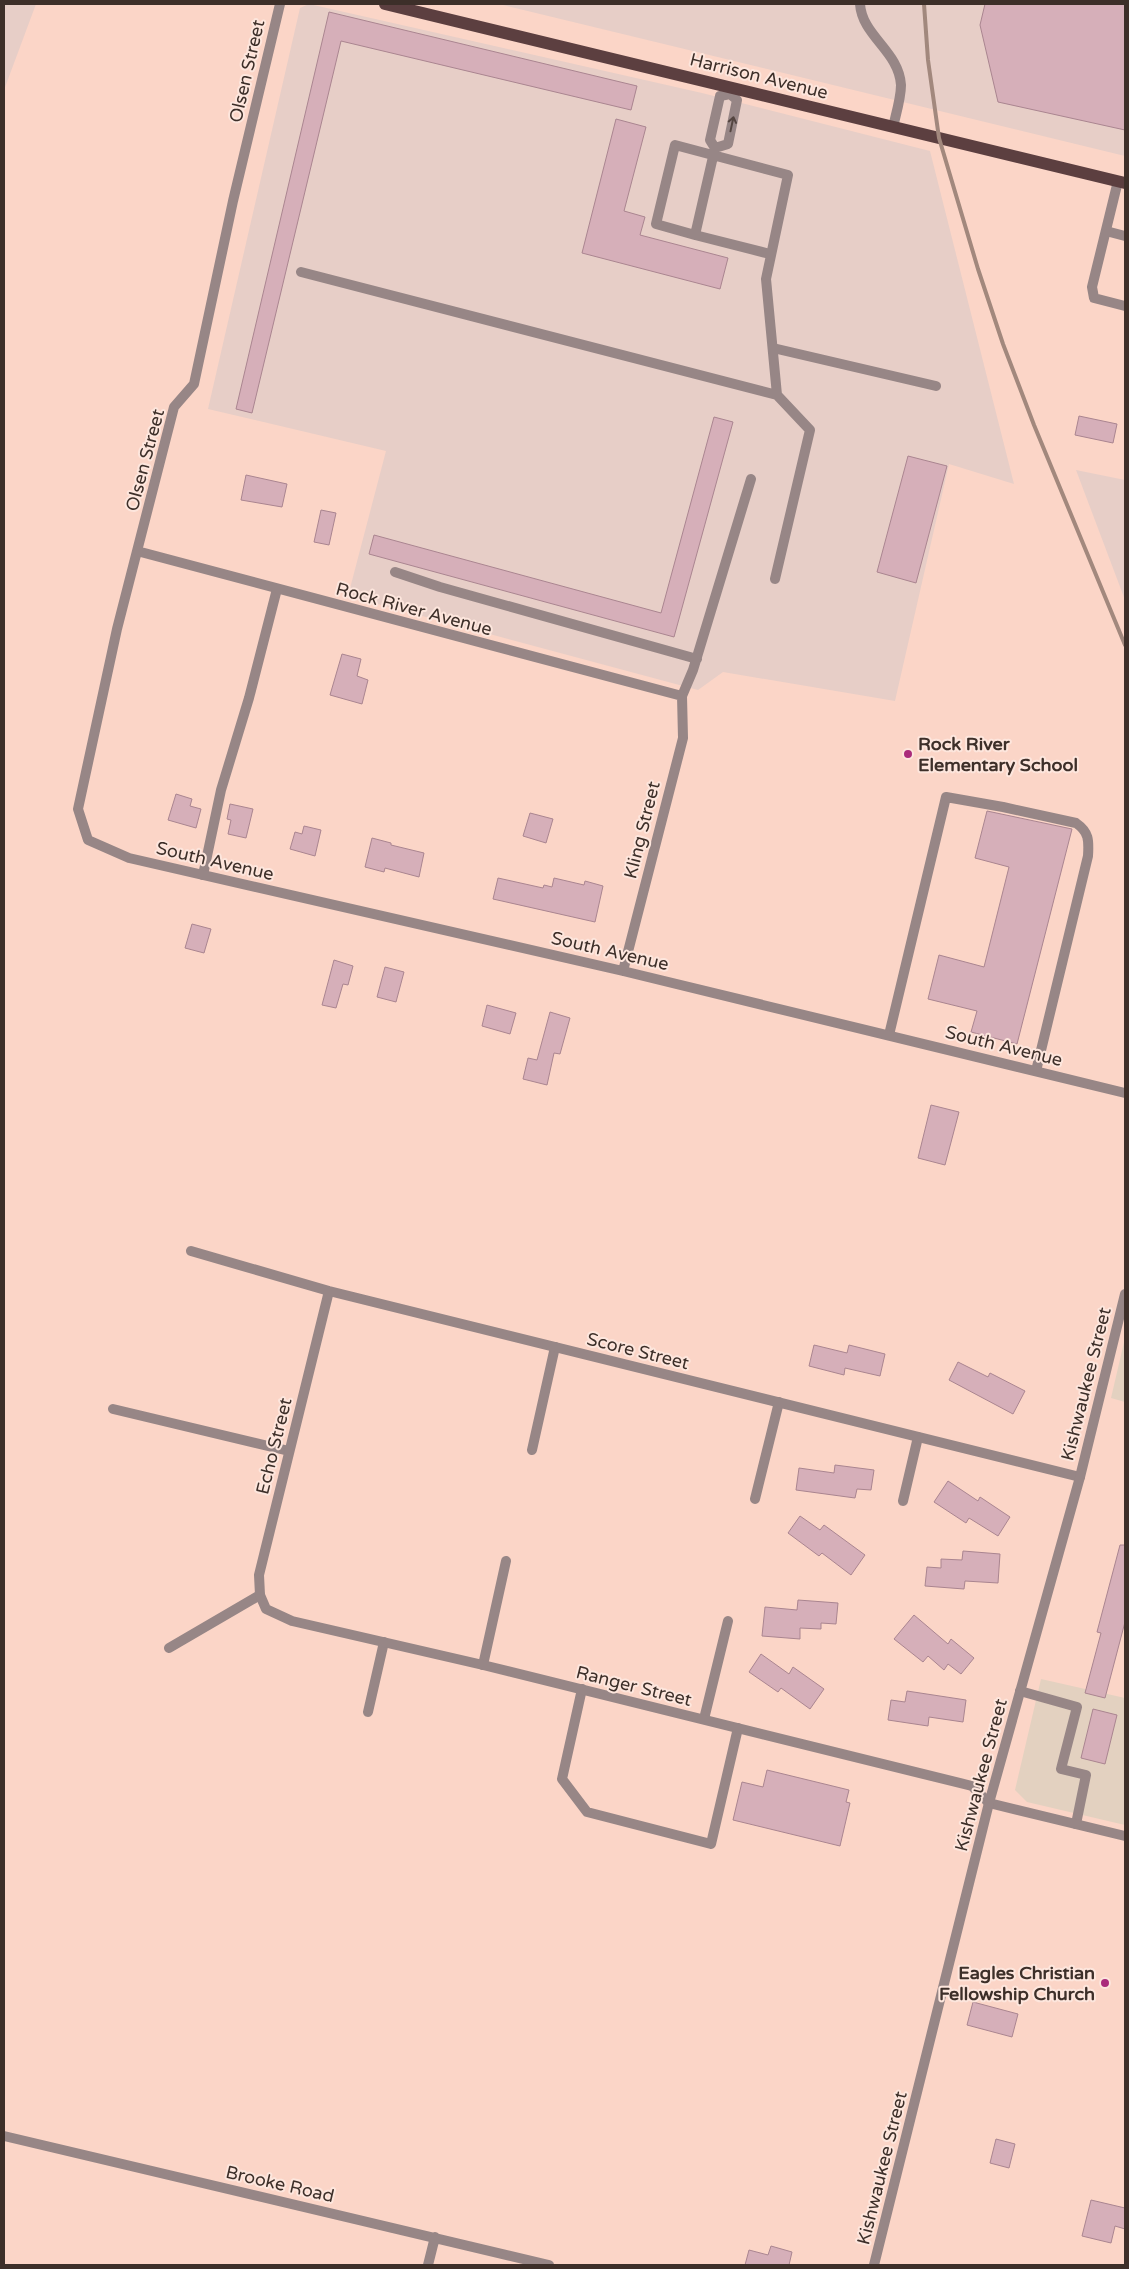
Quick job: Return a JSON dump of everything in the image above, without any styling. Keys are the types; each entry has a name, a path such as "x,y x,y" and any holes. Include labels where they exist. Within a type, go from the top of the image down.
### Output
{"main road":[{"name":"Harrison Avenue","path":"386,4 730,91 893,127 1122,182"}],"street":[{"name":"Olsen Street","path":"88,840 78,809 117,628 174,408 194,384 280,4"},
{"path":"860,4 860,13 868,30 890,54 898,71 901,85 893,127"},
{"path":"695,235 715,151 710,140 720,96 730,91 737,100 728,144 715,151"},
{"path":"770,254 656,224 675,145 715,151 788,175 766,279 777,395"},
{"path":"1122,182 1106,231 1092,287 1094,298 1125,306"},
{"path":"1106,231 1125,236"},
{"path":"301,272 777,395 810,430 775,579"},
{"path":"773,348 936,386"},
{"path":"682,696 697,659 751,479"},
{"name":"Rock River Avenue","path":"137,551 682,696"},
{"path":"395,572 440,587 697,659"},
{"path":"203,875 221,790 249,698 277,589"},
{"name":"Kling Street","path":"623,971 683,738 682,696"},
{"path":"889,1035 946,797 1076,823 1083,828 1089,837 1088,856 1036,1071"},
{"name":"South Avenue","path":"88,840 129,858 623,971 1125,1092"},
{"name":"Score Street","path":"191,1251 328,1291 1080,1477"},
{"name":"Echo Street","path":"266,1609 260,1595 259,1575 328,1291"},
{"name":"Kishwaukee Street","path":"874,2265 989,1803 1080,1477 1125,1294"},
{"path":"532,1450 555,1347"},
{"path":"754,1499 778,1402"},
{"path":"113,1409 289,1451"},
{"path":"903,1501 918,1437"},
{"path":"483,1665 506,1561"},
{"path":"169,1648 260,1595"},
{"name":"Ranger Street","path":"266,1609 292,1621 483,1665 972,1786 989,1803"},
{"path":"704,1719 728,1621"},
{"path":"368,1712 384,1642"},
{"path":"582,1690 562,1779 587,1812 711,1844 738,1728"},
{"path":"1020,1691 1077,1707 1061,1769 1086,1775 1076,1824"},
{"path":"989,1803 1125,1836"},
{"name":"Brooke Road","path":"4,2136 548,2265"},
{"path":"428,2265 435,2237"}],"shaded area":[{"path":"4,4 36,4 4,90"},
{"path":"309,4 702,93 930,151 1014,484 949,464 895,701 723,672 698,690 348,596 386,451 208,409 300,8"},
{"path":"499,4 1125,4 1125,156"},
{"path":"1076,470 1125,480 1125,600"},
{"path":"1125,1338 1125,1402 1111,1398"},
{"path":"1041,1679 1125,1698 1125,1825 1027,1802 1015,1790"}],"building":[{"path":"985,4 1125,4 1125,130 998,102 980,25"},
{"path":"329,12 637,86 631,110 341,41 252,413 236,409"},
{"path":"616,119 646,127 624,211 645,217 640,235 728,258 720,289 582,253"},
{"path":"1079,416 1117,424 1113,443 1075,435"},
{"path":"714,417 733,422 674,637 369,554 374,535 661,613"},
{"path":"908,456 947,466 916,583 877,572"},
{"path":"246,475 287,484 282,507 241,500"},
{"path":"321,510 336,513 329,545 314,542"},
{"path":"342,654 361,659 357,676 368,680 362,704 330,695"},
{"path":"176,794 192,799 190,806 201,809 196,828 168,820"},
{"path":"230,804 253,809 246,838 228,834 231,820 227,819"},
{"path":"987,811 1072,829 1017,1044 971,1032 977,1011 928,999 939,955 984,967 1009,867 975,858"},
{"path":"530,813 553,819 546,843 523,836"},
{"path":"304,826 321,830 315,856 290,849 295,832 302,834"},
{"path":"372,838 424,853 419,877 385,868 384,872 365,867"},
{"path":"498,878 543,888 544,885 552,887 554,878 584,885 585,881 603,886 595,922 493,899"},
{"path":"192,924 211,929 204,953 185,948"},
{"path":"334,960 353,966 348,985 343,984 336,1008 322,1005"},
{"path":"385,967 404,972 396,1002 377,997"},
{"path":"487,1005 516,1013 510,1034 482,1026"},
{"path":"550,1012 570,1018 560,1054 554,1053 547,1085 523,1079 528,1058 537,1060"},
{"path":"931,1105 959,1112 945,1165 918,1158"},
{"path":"814,1345 847,1353 849,1345 885,1354 880,1376 845,1368 844,1375 809,1366"},
{"path":"958,1362 988,1377 990,1373 1025,1391 1013,1414 949,1380"},
{"path":"835,1465 874,1470 871,1490 857,1489 855,1498 796,1490 799,1468 834,1473"},
{"path":"948,1481 978,1501 980,1497 1010,1517 998,1536 969,1518 966,1523 934,1502"},
{"path":"800,1516 820,1530 824,1525 865,1555 851,1575 822,1553 819,1556 788,1533"},
{"path":"1120,1545 1125,1545 1125,1622 1105,1698 1085,1693 1101,1633 1097,1632"},
{"path":"963,1551 1000,1554 998,1583 965,1581 964,1589 925,1586 927,1567 941,1568 941,1559 962,1560"},
{"path":"798,1600 838,1603 836,1624 821,1623 821,1629 800,1628 800,1639 762,1636 765,1607 797,1610"},
{"path":"914,1615 948,1644 951,1639 974,1658 961,1674 948,1664 944,1670 928,1656 923,1662 894,1639"},
{"path":"761,1654 789,1674 793,1667 824,1689 810,1709 781,1688 778,1692 749,1672"},
{"path":"907,1691 966,1700 963,1722 929,1717 928,1726 888,1720 891,1700 905,1702"},
{"path":"1093,1709 1117,1715 1105,1764 1081,1758"},
{"path":"767,1770 849,1790 846,1802 850,1803 840,1846 733,1820 742,1782 763,1787"},
{"path":"973,2002 1018,2014 1012,2037 967,2025"},
{"path":"996,2139 1015,2144 1009,2168 990,2163"},
{"path":"1091,2200 1125,2208 1125,2229 1115,2226 1111,2243 1082,2236"},
{"path":"771,2246 792,2252 789,2265 745,2265 749,2250 768,2255"}],"railway":[{"path":"924,4 928,60 939,138 978,269 1003,344 1034,425 1125,645"}],"place":[{"name":"Rock River Elementary School","path":"908,754"},
{"name":"Eagles Christian Fellowship Church","path":"1105,1983"}]}
